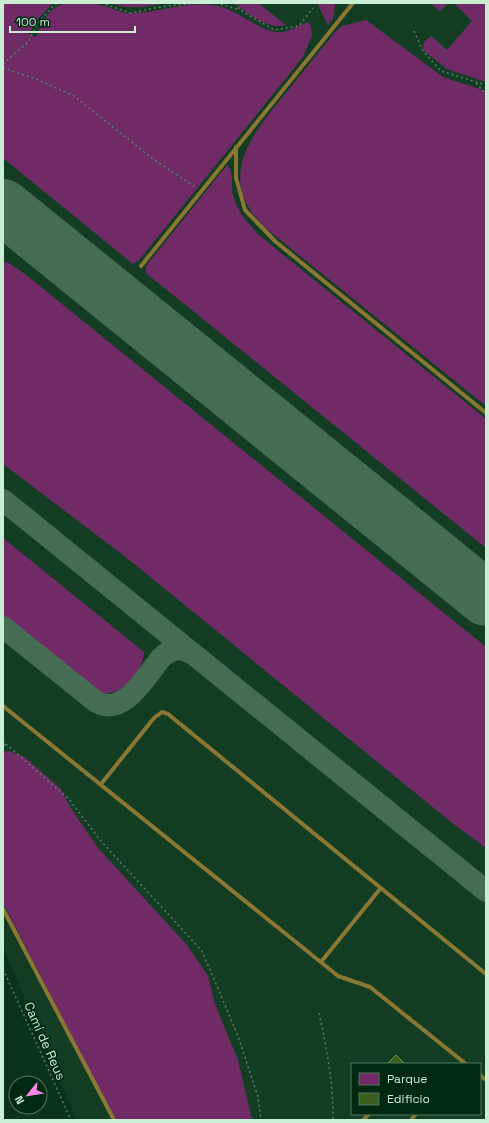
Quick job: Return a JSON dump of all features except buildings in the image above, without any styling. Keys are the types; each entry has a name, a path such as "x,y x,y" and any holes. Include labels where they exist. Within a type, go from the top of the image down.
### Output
{"lane":[{"path":"140,266 353,3"},
{"path":"236,147 236,178 245,210 276,242 486,413"},
{"path":"3,706 338,976 370,987 465,1063"},
{"path":"101,784 154,718 162,712 168,714 380,889 486,974"},
{"path":"321,962 380,889"},
{"path":"3,909 114,1120"}],"path":[{"path":"3,64 28,42 38,23 54,4 65,3"},
{"path":"101,3 131,13 160,7 196,3"},
{"path":"216,3 240,10 274,30 299,26 313,8"},
{"path":"235,3 240,10"},
{"path":"414,31 423,51 441,71 486,85"},
{"path":"3,68 36,78 74,96 153,159 201,191"},
{"path":"475,82 486,94"},
{"path":"3,741 69,798 100,840 202,951 238,1036 258,1097 261,1120"},
{"path":"3,747 6,744"},
{"name":"Camí de Reus","path":"3,969 71,1120"},
{"path":"319,1013 328,1054 333,1090 333,1120"}],"shaded area":[{"path":"3,3 486,3 486,1120 77,1120 3,947"}],"green space":[{"path":"3,3 53,3 36,21 29,34 36,37 40,27 50,12 59,6 69,3 89,3 127,13 138,13 194,5 218,6 226,8 267,30 275,32 289,30 308,22 311,26 312,36 303,57 140,259 133,264 3,158"},
{"path":"109,3 168,3 125,7"},
{"path":"235,3 258,3 286,25 273,25 259,20"},
{"path":"317,3 335,3 334,16 328,25"},
{"path":"430,3 449,3 440,11"},
{"path":"454,3 486,3 486,82 447,69 423,50 424,42 431,36 447,50 472,21"},
{"path":"366,20 443,77 486,91 486,406 268,230 252,212 243,194 240,177 243,160 250,143 272,110 335,32 342,26"},
{"path":"227,165 231,170 232,192 237,206 247,222 260,236 486,419 486,548 146,273 146,266"},
{"path":"7,262 25,274 486,647 486,848 451,822 127,558 3,464 3,263"},
{"path":"3,538 144,652 140,668 135,676 121,689 104,693 96,691 3,616"},
{"path":"10,751 26,758 61,789 70,807 98,848 187,945 208,976 215,1004 238,1060 252,1120 115,1120 3,903 3,752"}],"taxiway":[{"path":"3,500 486,891"},
{"path":"3,627 95,701 105,705 115,704 124,700 133,693 161,658 168,653 175,650 183,650 191,653"}],"runway":[{"path":"3,207 486,598"}]}
